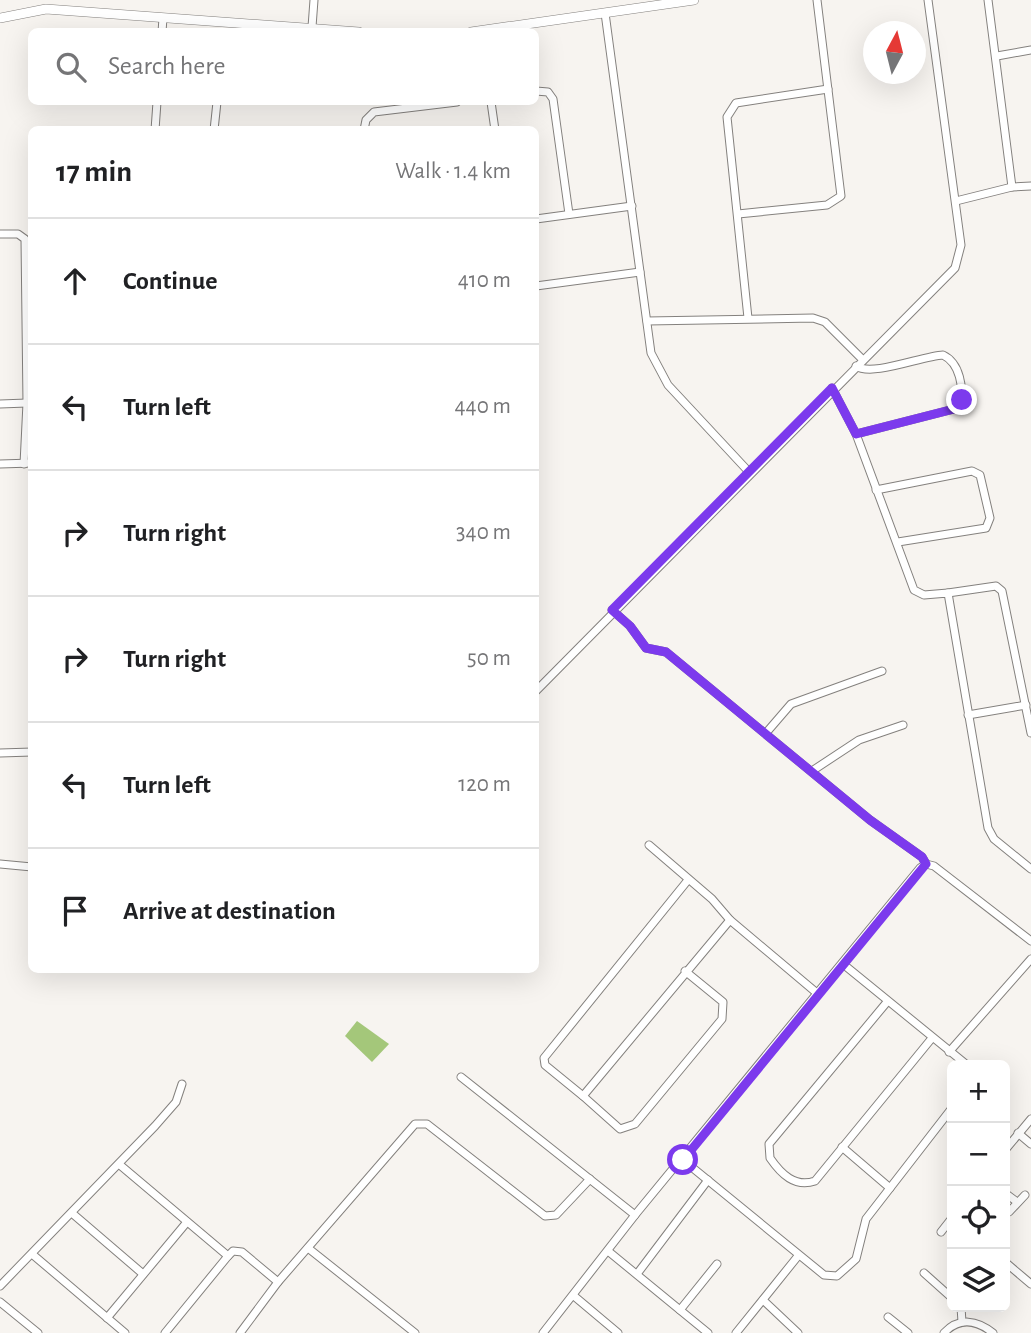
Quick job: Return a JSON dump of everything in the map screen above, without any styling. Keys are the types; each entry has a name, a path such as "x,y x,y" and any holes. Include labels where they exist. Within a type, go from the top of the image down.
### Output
{"street":[{"path":"312,27 314,0"},
{"path":"499,28 691,0"},
{"path":"738,214 827,205 841,196 817,0"},
{"path":"539,688 612,610 955,268 961,245 928,0"},
{"path":"988,0 1012,187"},
{"path":"0,18 46,9 163,18 223,27 321,28"},
{"path":"605,13 651,354 667,385 749,472"},
{"path":"162,28 163,18"},
{"path":"997,56 1031,50"},
{"path":"748,318 727,117 730,108 736,103 828,89"},
{"path":"539,91 548,92 553,99 569,214"},
{"path":"155,126 157,105"},
{"path":"214,126 217,105"},
{"path":"365,126 366,120 374,113 434,105"},
{"path":"491,105 494,126"},
{"path":"956,201 1012,187 1031,186"},
{"path":"539,219 632,206"},
{"path":"0,234 18,234 24,239 28,464 0,464"},
{"path":"539,286 640,272"},
{"path":"647,321 813,318 825,322 863,360"},
{"path":"856,366 862,370 874,369 943,355 957,366 962,396 960,405 954,409 856,434"},
{"path":"832,388 856,434 914,590 924,595 996,586 1002,591 1031,733"},
{"path":"0,404 27,403"},
{"path":"876,490 972,471 980,475 990,518 986,528 898,542"},
{"path":"947,593 988,828 994,839 1031,870"},
{"path":"612,610 630,626 646,648 666,652 870,820 1031,941"},
{"path":"766,733 791,704 882,671"},
{"path":"968,715 1026,705"},
{"path":"812,771 859,740 903,724"},
{"path":"0,753 28,752"},
{"path":"649,845 712,899 730,920 818,995"},
{"path":"0,864 28,867"},
{"path":"543,1333 635,1215 926,864"},
{"path":"685,971 723,1002 722,1018 635,1124 626,1128 613,1125 545,1065 544,1058 688,880"},
{"path":"583,1096 730,920"},
{"path":"949,1052 1031,959"},
{"path":"843,964 960,1060"},
{"path":"887,1002 769,1144 770,1158 782,1172 797,1183 815,1181 932,1038"},
{"path":"461,1077 635,1215"},
{"path":"0,1286 120,1165 176,1102 182,1084"},
{"path":"683,1160 824,1275 841,1275 856,1259 866,1219 947,1114"},
{"path":"1010,1143 1031,1119"},
{"path":"240,1333 278,1282 415,1124 427,1124 545,1216 555,1215 590,1179"},
{"path":"1018,1133 1031,1144"},
{"path":"842,1147 890,1188"},
{"path":"120,1165 228,1256"},
{"path":"637,1274 708,1180"},
{"path":"1010,1211 1024,1195"},
{"path":"1010,1197 1017,1202"},
{"path":"73,1214 143,1274"},
{"path":"107,1318 187,1222"},
{"path":"941,1232 947,1226"},
{"path":"308,1248 415,1333"},
{"path":"165,1333 233,1251 242,1252 278,1282"},
{"path":"608,1251 708,1333"},
{"path":"32,1254 125,1333"},
{"path":"736,1333 798,1255"},
{"path":"680,1310 717,1264"},
{"path":"1010,1266 1031,1284"},
{"path":"0,1271 7,1277"},
{"path":"924,1273 947,1294"},
{"path":"574,1296 618,1333"},
{"path":"763,1300 798,1333"},
{"path":"0,1302 38,1333"},
{"path":"961,1312 962,1322"},
{"path":"888,1317 908,1333"},
{"path":"944,1333 962,1322 976,1323 993,1333"}],"shaded area":[{"path":"357,1021 389,1044 372,1062 345,1036"}],"route":[{"path":"683,1160 926,864 922,857 870,820 666,652 646,648 630,626 612,610 832,388 856,434 954,409 962,400"}]}
